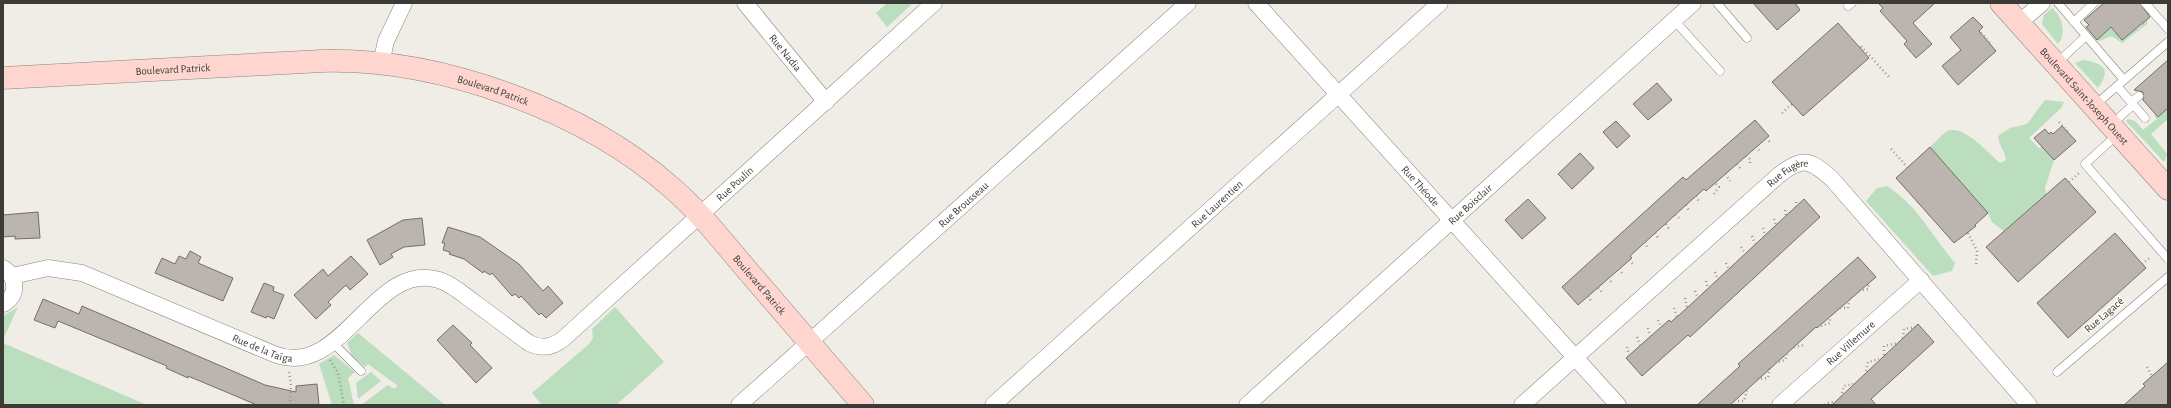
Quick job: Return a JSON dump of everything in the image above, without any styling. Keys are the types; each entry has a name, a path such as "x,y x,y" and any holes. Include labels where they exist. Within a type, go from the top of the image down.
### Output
{"street":[{"path":"381,63 386,41 404,3"},
{"name":"Rue Nadia","path":"745,3 826,102"},
{"name":"Rue Poulin","path":"529,343 546,347 558,343 700,217 934,3"},
{"name":"Rue Brousseau","path":"739,405 1188,3"},
{"name":"Rue Théode","path":"1256,3 1452,220 1574,358 1618,405"},
{"name":"Rue Laurentien","path":"994,405 1440,3"},
{"name":"Rue Boisclair","path":"1247,405 1692,3"},
{"name":"Boulevard Saint-Joseph Ouest","path":"2001,3 2114,129 2165,181"},
{"path":"2019,23 2042,3"},
{"name":"Boulevard Patrick","path":"3,78 322,61 381,63 424,70 464,80 509,95 562,117 601,138 660,177 685,199 863,405"},
{"name":"Rue Fugère","path":"1522,405 1779,175 1800,162 1811,163 1832,179 2029,405"},
{"name":"Rue de la Taïga","path":"8,272 48,268 82,273 288,358 301,358 327,346 391,290 410,280 424,278 439,280 452,287 529,343"},
{"path":"3,304 13,295 15,289 8,272"},
{"name":"Rue Villemure","path":"1780,405 1921,280"}],"lane":[{"path":"1717,3 1747,38"},
{"path":"2058,3 2124,80"},
{"path":"2074,22 2094,3"},
{"path":"2148,4 2168,29"},
{"path":"1674,20 1720,71"},
{"path":"2056,64 2086,36"},
{"path":"2094,106 2168,42"},
{"path":"2117,86 2145,118"},
{"path":"2139,96 2085,164 2168,259"},
{"name":"Rue Lagacé","path":"2057,372 2168,277"},
{"path":"327,346 361,371"}],"path":[{"path":"1981,33 1991,44"},
{"path":"1858,47 1860,45 1889,77"},
{"path":"1782,113 1792,104"},
{"path":"2059,122 2069,133"},
{"path":"1766,138 1771,143"},
{"path":"1757,146 1760,153"},
{"path":"1891,149 1908,168"},
{"path":"1746,156 1750,159 1750,163"},
{"path":"1737,164 1740,171"},
{"path":"1725,174 1730,180"},
{"path":"1714,194 1719,187 1715,183"},
{"path":"1696,196 1699,202"},
{"path":"1796,200 1796,207"},
{"path":"1686,205 1689,211"},
{"path":"1784,210 1786,216"},
{"path":"1675,215 1679,218"},
{"path":"1774,219 1776,225"},
{"path":"1666,224 1669,229"},
{"path":"1763,228 1765,234"},
{"path":"1655,233 1658,238"},
{"path":"1968,233 1977,251 1976,265"},
{"path":"1752,236 1755,244"},
{"path":"1645,242 1647,247"},
{"path":"1741,247 1744,253"},
{"path":"1629,260 1633,264"},
{"path":"1726,263 1729,270"},
{"path":"1619,269 1622,273"},
{"path":"1715,272 1718,280"},
{"path":"1608,278 1612,283"},
{"path":"1706,281 1708,289"},
{"path":"1859,291 1868,289 1869,282"},
{"path":"1598,288 1602,292"},
{"path":"1695,291 1698,298"},
{"path":"1588,296 1592,301"},
{"path":"1685,298 1687,308"},
{"path":"1840,308 1848,308 1849,300"},
{"path":"1674,308 1677,316"},
{"path":"1820,326 1830,323 1830,317"},
{"path":"1658,320 1661,327"},
{"path":"1903,338 1904,329 1916,327"},
{"path":"1648,328 1650,336"},
{"path":"1637,337 1640,345"},
{"path":"1884,355 1884,346 1898,343"},
{"path":"1794,346 1804,345"},
{"path":"327,346 338,373 344,405"},
{"path":"1627,347 1629,355"},
{"path":"1776,363 1785,360 1788,351"},
{"path":"288,358 291,385 290,405"},
{"path":"1866,371 1868,362 1879,359"},
{"path":"1757,379 1768,378 1770,367"},
{"path":"2147,367 2152,376"},
{"path":"1841,396 1844,386 1854,384"},
{"path":"1734,401 1744,401 1747,390"},
{"path":"1825,405 1826,403 1835,402"}],"green space":[{"path":"887,3 913,3 887,27 876,13"},
{"path":"2052,8 2061,20 2063,30 2061,40 2058,44 2042,24 2044,15"},
{"path":"2148,18 2147,24 2122,43 2112,36 2099,41 2097,39 2111,27 2122,40 2137,28 2138,29 2142,26 2141,24"},
{"path":"2083,60 2096,63 2103,68 2105,72 2104,76 2098,88 2075,63"},
{"path":"2045,100 2064,102 2061,108 2029,138 2039,148 2042,147 2054,160 2045,188 2046,194 2004,231 1992,222 1988,213 1930,147 1946,132 1952,130 1960,131 1982,146 2000,163 2006,160 1998,136 2010,128 2027,124"},
{"path":"2168,108 2168,119 2151,134 2167,154 2164,162 2126,121 2128,119 2135,121 2143,130 2157,119 2154,116 2156,115 2158,117"},
{"path":"1887,186 1907,202 1924,222 1955,263 1952,271 1933,276 1866,201 1877,188"},
{"path":"18,307 3,340 3,316"},
{"path":"615,307 664,362 616,405 542,405 532,393 589,344 593,338 592,329"},
{"path":"358,333 445,405 361,405 388,385 394,389 398,386 368,364 365,367 352,356 347,343"},
{"path":"3,343 147,405 3,405"},
{"path":"334,355 355,372 348,378 354,405 332,405 319,364"},
{"path":"371,372 381,381 358,399 356,383"}],"building":[{"path":"1753,3 1795,3 1800,10 1777,30"},
{"path":"1878,3 1935,3 1913,23 1932,44 1916,58 1904,44 1907,41 1880,11 1883,8"},
{"path":"2104,3 2140,3 2150,17 2122,40 2111,27 2097,40 2086,27 2089,25 2084,20"},
{"path":"1973,17 1983,27 1979,31 1996,51 1958,85 1942,66 1961,50 1950,37"},
{"path":"1838,23 1869,58 1803,116 1772,82"},
{"path":"2168,60 2168,108 2158,117 2143,100 2143,92 2134,90"},
{"path":"1657,83 1672,100 1648,120 1633,104"},
{"path":"1755,120 1769,136 1706,191 1704,189 1630,256 1632,258 1578,305 1562,287 1683,177 1686,180"},
{"path":"1616,121 1630,136 1617,148 1603,132"},
{"path":"2062,126 2076,141 2054,160 2034,138 2045,129 2049,134 2051,132 2053,134"},
{"path":"1930,147 1988,213 1975,225 1976,226 1954,243 1896,178"},
{"path":"1580,153 1594,168 1572,189 1558,174"},
{"path":"2065,178 2096,212 2018,282 1986,247"},
{"path":"1528,199 1546,218 1522,239 1505,220"},
{"path":"1804,199 1820,217 1690,337 1688,335 1642,376 1626,358 1669,320 1671,322 1687,308"},
{"path":"38,212 40,238 15,239 15,236 3,237 3,215"},
{"path":"422,218 425,245 404,247 391,254 393,257 380,265 367,240 403,220"},
{"path":"448,227 480,237 519,264 543,291 548,286 563,303 546,318 541,313 539,315 521,296 519,298 515,294 512,296 492,273 490,275 484,271 483,273 464,259 449,254 450,252 443,250 445,243 442,243"},
{"path":"2115,233 2146,268 2068,338 2037,303"},
{"path":"190,251 201,257 198,263 233,278 223,301 155,273 162,258 175,264 179,256 186,259"},
{"path":"351,256 368,274 350,290 346,285 328,302 331,305 316,319 294,295 323,269 328,276"},
{"path":"1858,257 1876,277 1817,328 1816,327 1730,405 1697,405 1740,366 1738,364"},
{"path":"264,283 274,287 273,291 284,295 274,319 267,316 266,318 251,312"},
{"path":"43,299 79,314 82,306 265,385 296,392 296,386 317,384 319,405 257,405 188,376 188,378 166,368 167,366 58,321 55,328 34,320"},
{"path":"1918,324 1934,342 1871,399 1876,405 1832,405"},
{"path":"453,325 472,343 470,345 492,368 476,383 437,340"},
{"path":"2168,362 2168,405 2124,405 2145,386 2143,384"}]}
